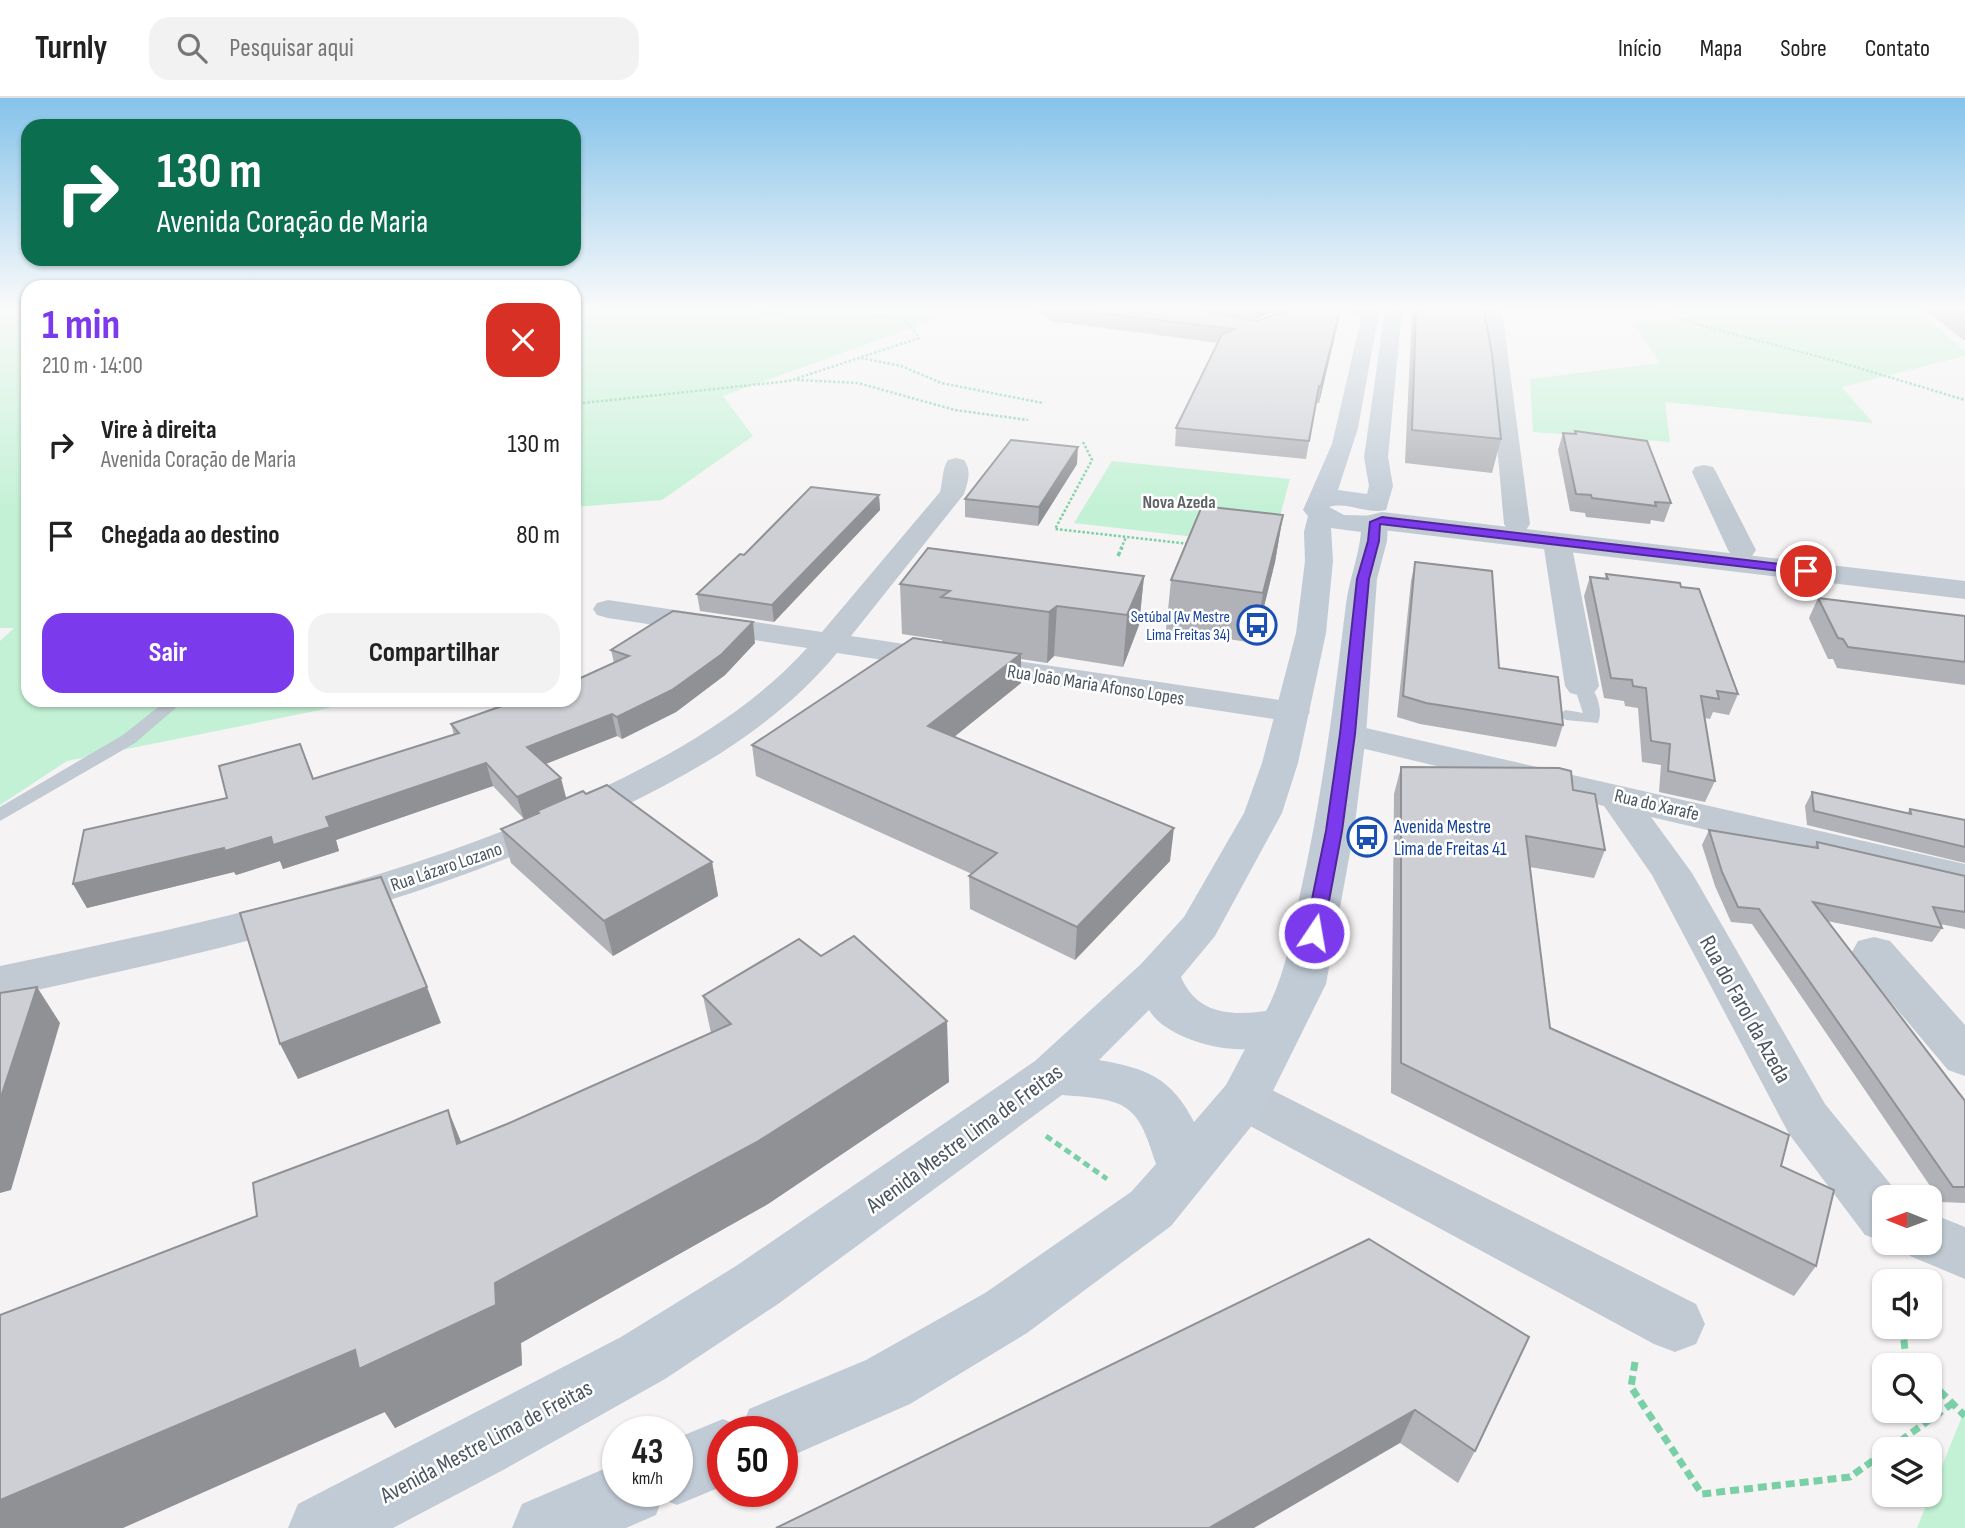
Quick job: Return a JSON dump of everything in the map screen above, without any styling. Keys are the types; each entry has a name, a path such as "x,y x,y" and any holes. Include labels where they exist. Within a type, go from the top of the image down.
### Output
{"main road":[{"name":"Avenida Mestre Lima de Freitas","path":"322,1528 482,1446 643,1358 800,1256 1053,1075 1157,975 1200,926 1263,813 1293,712 1311,633 1319,561 1317,532 1326,480 1340,453 1351,415 1356,377"},
{"path":"798,1421 888,1382 1006,1313 1151,1209 1244,1099 1303,984 1334,831 1348,734 1363,579 1379,514 1381,486 1376,457 1386,377"},
{"path":"1322,508 1341,522 1379,514"},
{"path":"1157,975 1170,1005 1203,1026 1241,1032 1280,1027"},
{"path":"1053,1075 1108,1079 1142,1093 1166,1116 1185,1170"},
{"path":"546,1528 602,1504"}],"street":[{"path":"1500,377 1517,524"},
{"name":"Rua Lázaro Lozano","path":"0,982 182,942 302,912 451,866 550,828 649,780 702,749 778,695 806,669 952,494 957,478 956,465"},
{"path":"1703,472 1742,550"},
{"path":"1379,514 1517,524 1965,576"},
{"path":"1379,514 1557,542 1965,590"},
{"path":"1557,542 1582,686"},
{"name":"Rua João Maria Afonso Lopes","path":"608,609 1293,712"},
{"name":"Rua do Xarafe","path":"1348,734 1965,877"},
{"name":"Rua do Farol da Azeda","path":"1616,794 1671,873 1807,1119 1872,1203"},
{"path":"1874,952 1965,1057"},
{"path":"1244,1099 1660,1316"},
{"path":"1942,1243 1965,1253"}],"lane":[{"path":"1566,715 1592,719 1592,708 1582,686"},
{"path":"0,816 129,739 168,707"}],"path":[{"path":"789,380 799,377"},
{"path":"926,377 941,383 1043,403"},
{"path":"1888,377 1965,400"},
{"path":"581,403 815,379 859,383 955,410 1028,421"},
{"path":"1083,442 1092,460 1055,529 1193,544"},
{"path":"1118,556 1127,537"},
{"path":"1042,1133 1109,1181"},
{"path":"1660,1316 1630,1387 1702,1494 1850,1477 1872,1461"},
{"path":"1942,1392 1965,1416"},
{"path":"1906,1437 1953,1403"}],"green space":[{"path":"0,377 21,377 21,707 330,707 67,761 0,805 0,641 14,628 0,628"},
{"path":"581,377 776,377 723,396 753,436 662,500 581,506"},
{"path":"1548,377 1883,377 1842,387 1873,423 1665,402 1670,442 1533,432 1530,379"},
{"path":"1112,461 1290,479 1272,546 1074,523"},
{"path":"1965,1409 1965,1528 1917,1528 1925,1507 1942,1507 1942,1466"}],"building":[{"path":"1201,377 1323,377 1319,386 1309,441 1176,428"},
{"path":"1414,377 1494,377 1501,439 1412,430"},
{"path":"1575,431 1647,441 1671,503 1655,502 1656,506 1576,494 1563,433 1576,434"},
{"path":"1011,440 1078,447 1039,507 965,499"},
{"path":"811,487 879,495 772,605 697,594 740,554 744,555"},
{"path":"1202,506 1283,515 1263,593 1171,580"},
{"path":"928,548 1144,576 1127,615 1057,606 1049,612 941,597 950,591 900,584"},
{"path":"1415,562 1492,571 1499,668 1558,677 1563,725 1426,703 1403,696"},
{"path":"1606,574 1680,583 1681,587 1699,589 1738,694 1717,691 1719,699 1701,696 1715,781 1668,771 1670,744 1651,741 1646,688 1633,686 1632,680 1611,678 1590,577 1608,579"},
{"path":"1818,598 1965,616 1965,662 1848,647 1843,639 1838,638"},
{"path":"673,611 753,622 722,654 672,690 617,717 612,714 527,747 561,778 517,797 486,763 326,817 330,827 273,845 271,837 225,851 224,848 73,884 84,830 227,798 219,766 300,744 313,779 459,733 451,724 499,707 581,707 581,678 629,656 611,650"},
{"path":"913,638 1021,654 928,726 1174,828 1077,927 969,876 997,853 752,745"},
{"path":"1401,767 1559,768 1571,771 1573,790 1595,794 1605,850 1526,836 1550,1028 1789,1135 1781,1166 1834,1190 1816,1266 1401,1063"},
{"path":"607,785 712,862 604,921 501,829 583,791 586,794"},
{"path":"1812,792 1911,814 1910,809 1965,820 1965,847 1814,811"},
{"path":"1709,830 1818,848 1817,842 1965,876 1965,912 1933,907 1942,928 1813,902 1965,1101 1965,1187 1953,1187 1759,909 1738,907 1722,872"},
{"path":"381,877 427,987 280,1044 240,913"},
{"path":"854,936 947,1021 757,1142 495,1283 496,1305 359,1369 355,1350 0,1500 0,1315 257,1216 253,1183 448,1110 457,1144 507,1124 731,1024 703,996 799,939 821,956"},
{"path":"37,987 0,1100 0,993"},
{"path":"1369,1239 1529,1337 1475,1451 1415,1410 1209,1528 776,1528"}],"place":[{"name":"Setúbal (Av Mestre Lima Freitas 34)","path":"1257,625"},
{"name":"Avenida Mestre Lima de Freitas 41","path":"1367,837"}],"district":[{"name":"Nova Azeda","path":"1179,502"}],"route":[{"path":"1314,933 1334,831 1348,734 1363,579 1374,541 1375,522 1382,520 1806,571"}]}
